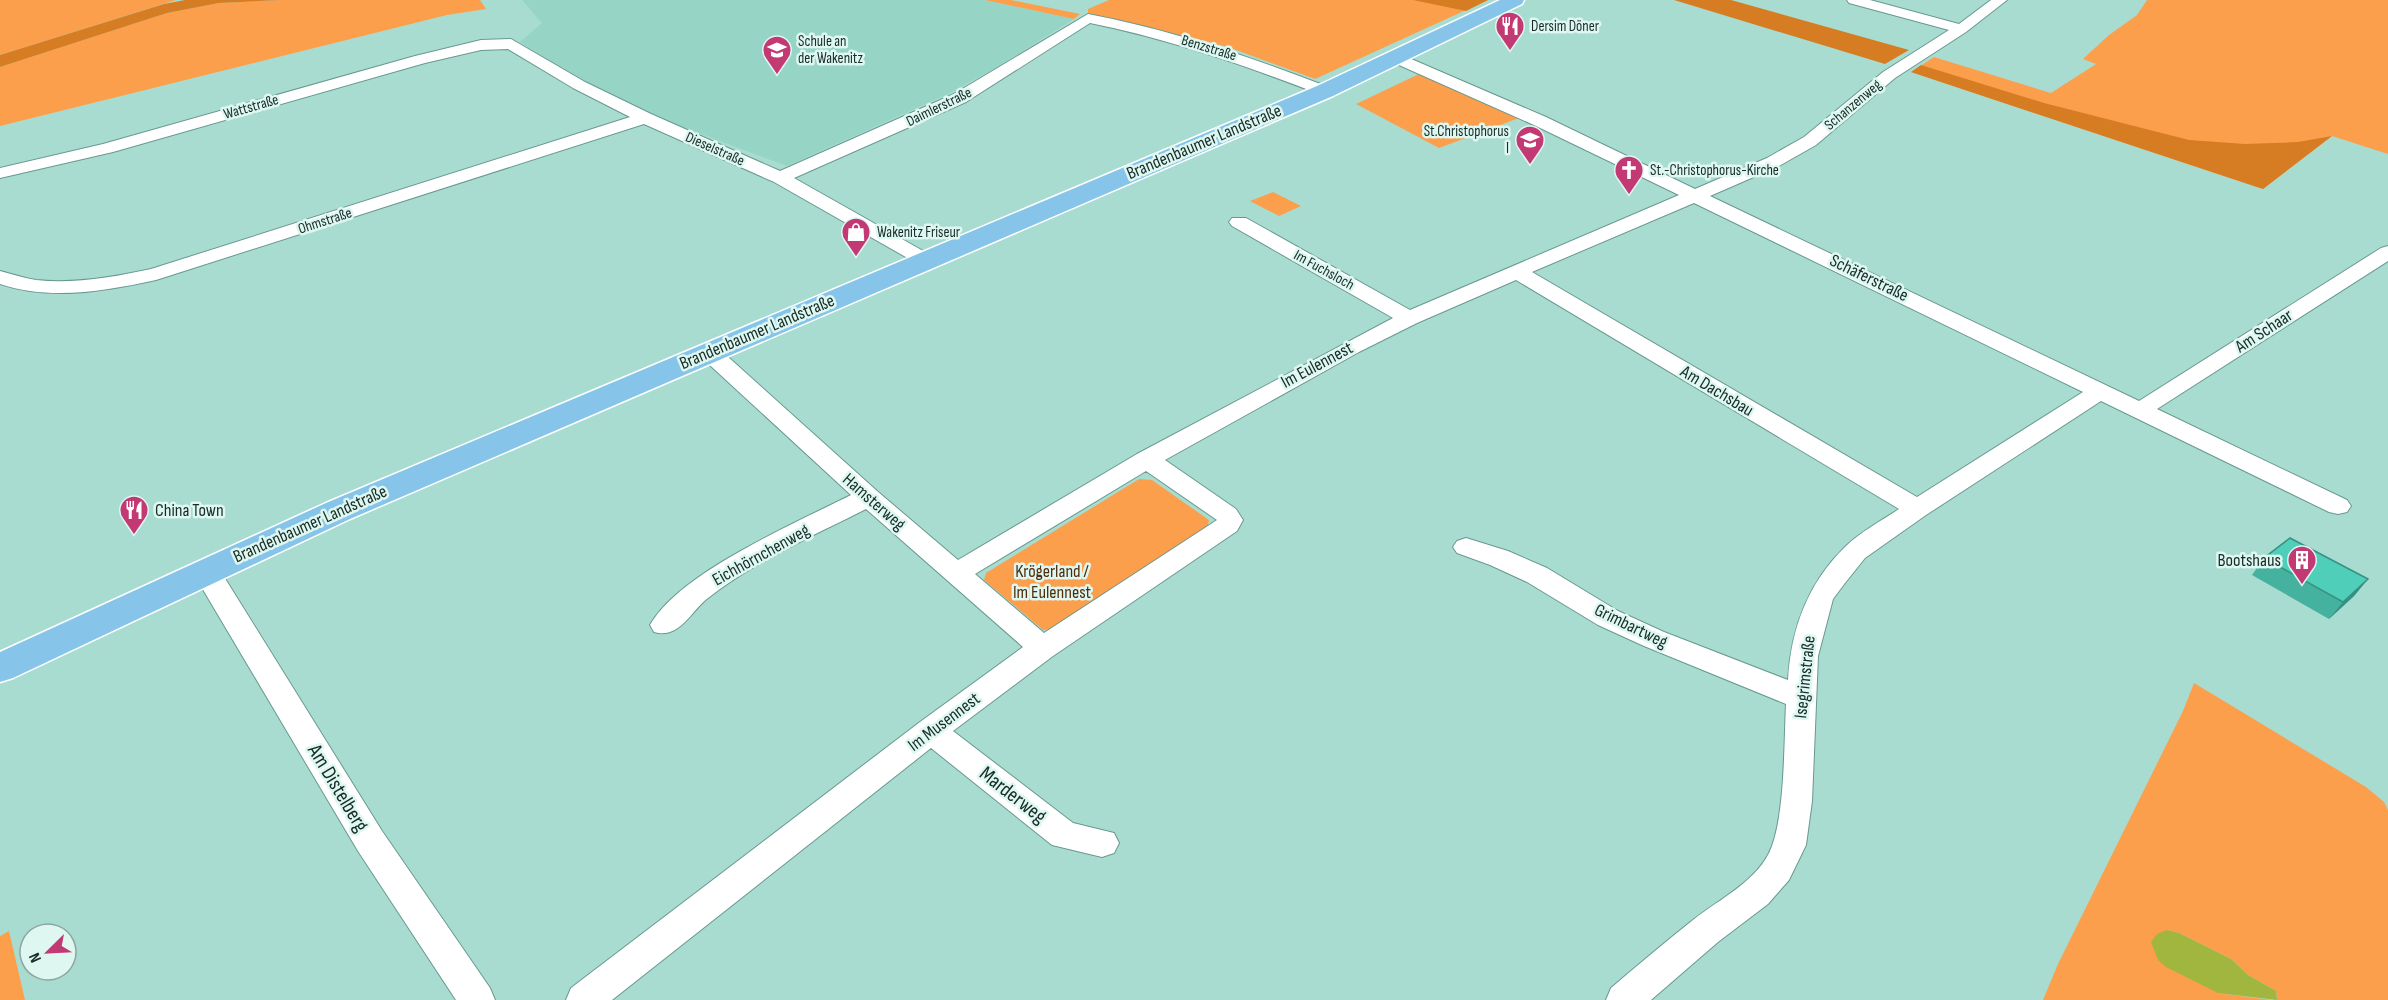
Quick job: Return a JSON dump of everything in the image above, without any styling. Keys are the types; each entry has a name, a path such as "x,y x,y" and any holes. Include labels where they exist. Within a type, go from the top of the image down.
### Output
{"main road":[{"name":"Brandenbaumer Landstraße","path":"0,668 347,507 1325,91 1515,0"}],"street":[{"path":"1854,0 1961,29"},
{"name":"Schanzenweg","path":"1698,196 1773,162 1810,141 1889,75 1961,29 2000,0"},
{"name":"Benzstraße","path":"1088,18 1155,32 1213,48 1325,91"},
{"name":"Daimlerstraße","path":"780,178 960,98 1088,18"},
{"name":"Dieselstraße","path":"503,43 517,45 579,85 645,118 780,178 926,260"},
{"name":"Wattstraße","path":"0,173 117,146 411,61 473,47 503,43"},
{"name":"Schäferstraße","path":"1396,58 1540,120 2338,506"},
{"name":"Ohmstraße","path":"0,277 24,284 73,286 110,283 156,274 645,118"},
{"name":"Im Eulennest","path":"956,573 1146,459 1269,390 1409,318 1698,196"},
{"name":"Im Fuchsloch","path":"1239,222 1409,318"},
{"name":"Am Schaar","path":"2140,410 2388,252"},
{"name":"Am Dachsbau","path":"1517,272 1917,509"},
{"name":"Hamsterweg","path":"709,352 868,498 1043,648"},
{"name":"Isegrimstraße","path":"1624,1000 1706,931 1756,893 1777,870 1789,845 1796,801 1804,656 1820,598 1835,576 1856,552 1917,509 2101,391"},
{"name":"Im Musennest","path":"584,1000 931,731 1043,648 1228,525 1230,520 1146,459"},
{"name":"Eichhörnchenweg","path":"664,625 698,591 753,556 868,498"},
{"name":"Grimbartweg","path":"1466,547 1499,558 1537,575 1608,618 1654,639 1800,697"},
{"name":"Am Distelberg","path":"206,571 370,841 477,1000"},
{"name":"Marderweg","path":"931,731 1064,835 1102,843"}],"shaded area":[{"path":"185,0 280,0 219,3 167,13 0,67 0,55 164,4"},
{"name":"Schule an der Wakenitz","path":"522,0 985,0 1074,19 999,66 950,93 787,166 651,115 585,84 520,42 542,23"},
{"path":"1413,0 1488,0 1466,11"},
{"path":"1674,0 1731,0 1909,50 1885,64"},
{"path":"1921,65 2044,103 2189,140 2245,144 2298,142 2332,136 2263,189 1911,72"},
{"path":"2167,930 2179,933 2231,959 2248,975 2276,991 2277,1000 2218,993 2166,967 2158,960 2151,942 2157,934"}],"green space":[{"path":"0,0 176,0 0,55"},
{"path":"280,0 480,0 486,9 447,15 0,126 0,67 167,13 219,3"},
{"path":"985,0 1011,0 1080,14 1074,19"},
{"path":"1109,0 1488,0 1315,79 1228,47 1088,13 1088,9"},
{"path":"2147,0 2388,0 2388,154 2332,136 2263,189 1911,72 1934,57 2051,93 2096,64 2083,59 2109,35 2137,15"},
{"path":"1419,74 1519,118 1439,148 1356,104"},
{"path":"1273,192 1301,206 1279,216 1250,201"},
{"name":"Krögerland / Im Eulennest","path":"1139,479 1152,480 1209,520 1207,529 1056,629 1043,630 984,580 986,573"},
{"path":"2194,683 2366,787 2384,802 2388,810 2388,1000 2277,1000 2276,991 2248,975 2231,959 2179,933 2167,930 2218,993 2271,1000 2043,1000 2058,964 2183,711"},
{"path":"9,931 18,970 18,982 21,982 25,1000 0,1000 0,936"}],"building":[{"path":"2290,538 2368,579 2343,602 2264,558"}],"place":[{"name":"Dersim Döner","path":"1510,52"},
{"name":"Schule an der Wakenitz","path":"777,76"},
{"name":"St.Christophorus I","path":"1530,166"},
{"name":"St.-Christophorus-Kirche","path":"1629,196"},
{"name":"Wakenitz Friseur","path":"856,258"},
{"name":"China Town","path":"134,536"},
{"name":"Bootshaus","path":"2302,586"}]}
